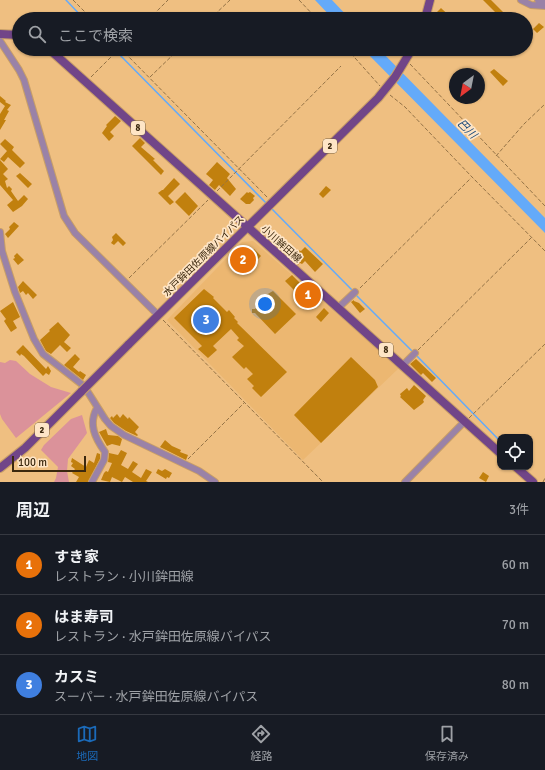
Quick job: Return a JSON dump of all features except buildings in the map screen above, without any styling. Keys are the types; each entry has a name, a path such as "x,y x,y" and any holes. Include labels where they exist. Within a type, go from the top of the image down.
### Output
{"main road":[{"path":"427,12 430,0"},
{"path":"0,34 12,35"},
{"name":"小川鉾田線","path":"57,56 497,450"},
{"name":"水戸鉾田佐原線バイパス","path":"0,468 24,448 371,106 385,90 408,56"},
{"path":"519,470 533,482"}],"street":[{"path":"521,0 531,5 545,6"},
{"path":"538,0 545,1"},
{"path":"0,41 24,80 64,216 75,232 158,315"},
{"path":"0,232 2,251 15,292 37,347 43,354 84,386 97,408 111,426 124,435 199,471 215,482"},
{"path":"338,308 354,293"},
{"path":"403,365 414,354"},
{"path":"92,482 104,460 106,452 100,445 94,432 93,416 97,408"},
{"path":"405,482 465,422"}],"path":[{"path":"73,0 85,12"},
{"path":"156,12 168,0"},
{"path":"217,12 230,0"},
{"path":"299,0 310,12"},
{"path":"86,82 112,56"},
{"path":"126,56 239,169 270,205"},
{"path":"149,78 172,56"},
{"path":"354,56 385,90 405,107 545,251"},
{"path":"405,62 545,206"},
{"path":"125,283 341,66"},
{"path":"496,156 524,124 545,104"},
{"path":"354,293 472,177"},
{"path":"414,354 531,238"},
{"path":"158,315 323,482"},
{"path":"472,415 545,344"},
{"path":"184,464 244,403"},
{"path":"543,482 545,478"}],"shaded area":[{"path":"253,241 399,368 303,460 167,320 242,242"},
{"path":"10,360 16,361 30,374 51,387 71,393 16,438 0,414 0,362 5,363"},
{"path":"82,415 87,433 68,459 67,471 69,482 54,482 58,467 41,450 44,445 71,419"}],"water":[{"path":"315,0 332,0 343,12 326,12"},
{"path":"370,56 386,56 545,218 545,233"}],"waterway":[{"path":"66,0 77,12"},
{"path":"121,56 267,204"},
{"path":"271,208 353,291"},
{"path":"355,294 413,352"},
{"path":"416,355 497,438"}],"place":[{"name":"はま寿司","path":"243,260"},
{"name":"すき家","path":"308,295"},
{"name":"カスミ","path":"206,320"}],"water label":[{"name":"巴川","path":"467,129"}]}
